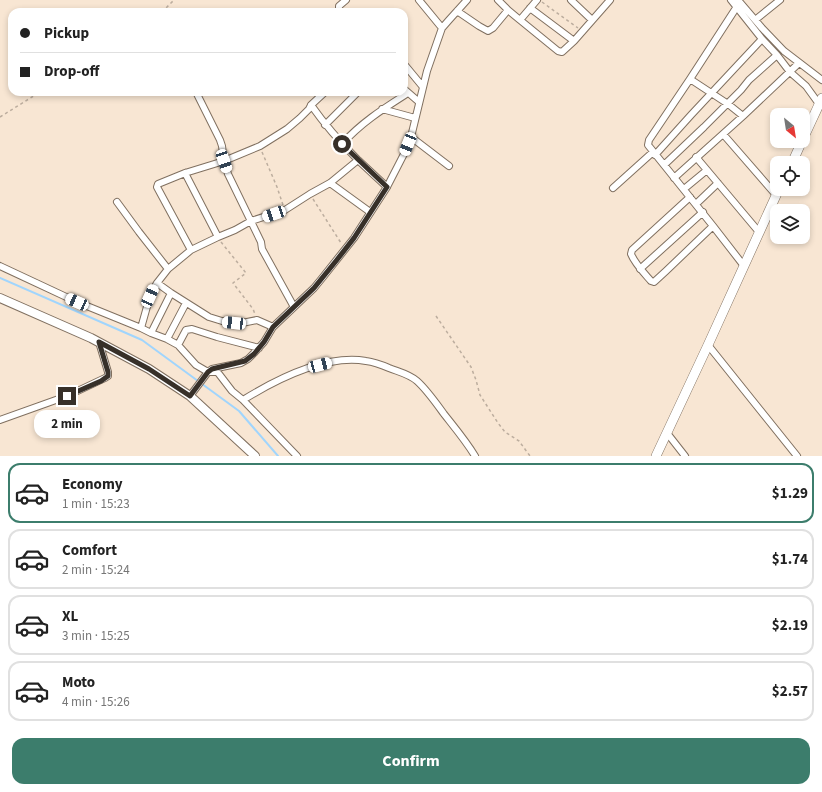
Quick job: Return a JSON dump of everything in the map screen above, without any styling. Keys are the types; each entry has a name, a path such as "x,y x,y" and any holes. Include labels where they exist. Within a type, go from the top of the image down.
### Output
{"main road":[{"path":"810,123 821,100"},
{"path":"656,456 776,196"}],"street":[{"path":"339,8 346,0"},
{"path":"419,0 433,15 442,28"},
{"path":"192,394 212,369 245,361 251,356 259,348 273,327 314,288 361,228 387,187 405,152 411,137 427,71 442,28 467,0"},
{"path":"498,0 559,52 564,51 574,41 610,0"},
{"path":"520,20 538,0"},
{"path":"571,0 592,20"},
{"path":"600,0 605,6"},
{"path":"730,0 790,72 821,100"},
{"path":"738,0 784,51 822,80"},
{"path":"756,20 780,0"},
{"path":"530,8 574,41"},
{"path":"736,8 649,140 648,145 703,212 744,266"},
{"path":"457,10 488,31 493,28 508,10"},
{"path":"613,188 654,154 762,39"},
{"path":"664,164 728,104 749,80 777,55"},
{"path":"674,178 743,116 798,63"},
{"path":"408,69 423,86"},
{"path":"690,79 728,104 743,116"},
{"path":"408,93 419,102"},
{"path":"198,96 222,146 228,174 238,197 261,242 262,249 294,307"},
{"path":"191,250 157,185 185,173 224,161 260,146 287,129 309,109 310,105 320,96"},
{"path":"325,125 354,96"},
{"path":"342,144 362,124 399,96"},
{"path":"310,105 342,144 387,187"},
{"path":"382,109 415,118"},
{"path":"723,134 770,184"},
{"path":"411,137 449,166"},
{"path":"696,157 759,232"},
{"path":"141,328 150,296 157,283 168,268 191,250 251,221 284,210 330,183 358,160"},
{"path":"684,189 707,170"},
{"path":"185,173 218,237"},
{"path":"330,183 370,212"},
{"path":"696,204 718,183"},
{"path":"690,197 632,250 632,257 640,268 651,281 654,282 713,226"},
{"path":"117,202 168,268"},
{"path":"640,268 703,212"},
{"path":"0,266 77,302 167,339 178,345 196,366 207,375"},
{"path":"157,283 208,317 222,321 242,323 257,320 273,327"},
{"path":"151,333 171,293"},
{"path":"0,298 99,342 192,394 255,456"},
{"path":"167,339 186,303"},
{"path":"178,345 186,330 192,329 259,348"},
{"path":"0,420 67,396 108,376 99,342"},
{"path":"708,345 797,456"},
{"path":"243,400 261,388 283,377 312,367 340,360 371,362 407,374 417,381 460,433 475,456"},
{"path":"207,375 217,372 232,391 243,400 297,456"},
{"path":"667,433 685,456"}],"path":[{"path":"166,8 174,0"},
{"path":"538,0 583,31"},
{"path":"0,117 34,96"},
{"path":"260,146 277,187 284,210"},
{"path":"310,194 345,249"},
{"path":"218,237 246,273 233,282 253,309 257,320"},
{"path":"436,316 471,367 480,395 498,423 505,432 519,442 530,456"}],"waterway":[{"path":"0,278 142,340 239,411 278,456"}],"route":[{"path":"67,396 101,381 108,376 99,342 149,369 190,396 208,372 212,369 241,363 254,354 264,342 273,327 314,288 336,261 364,224 370,212 387,187 342,144"}]}
